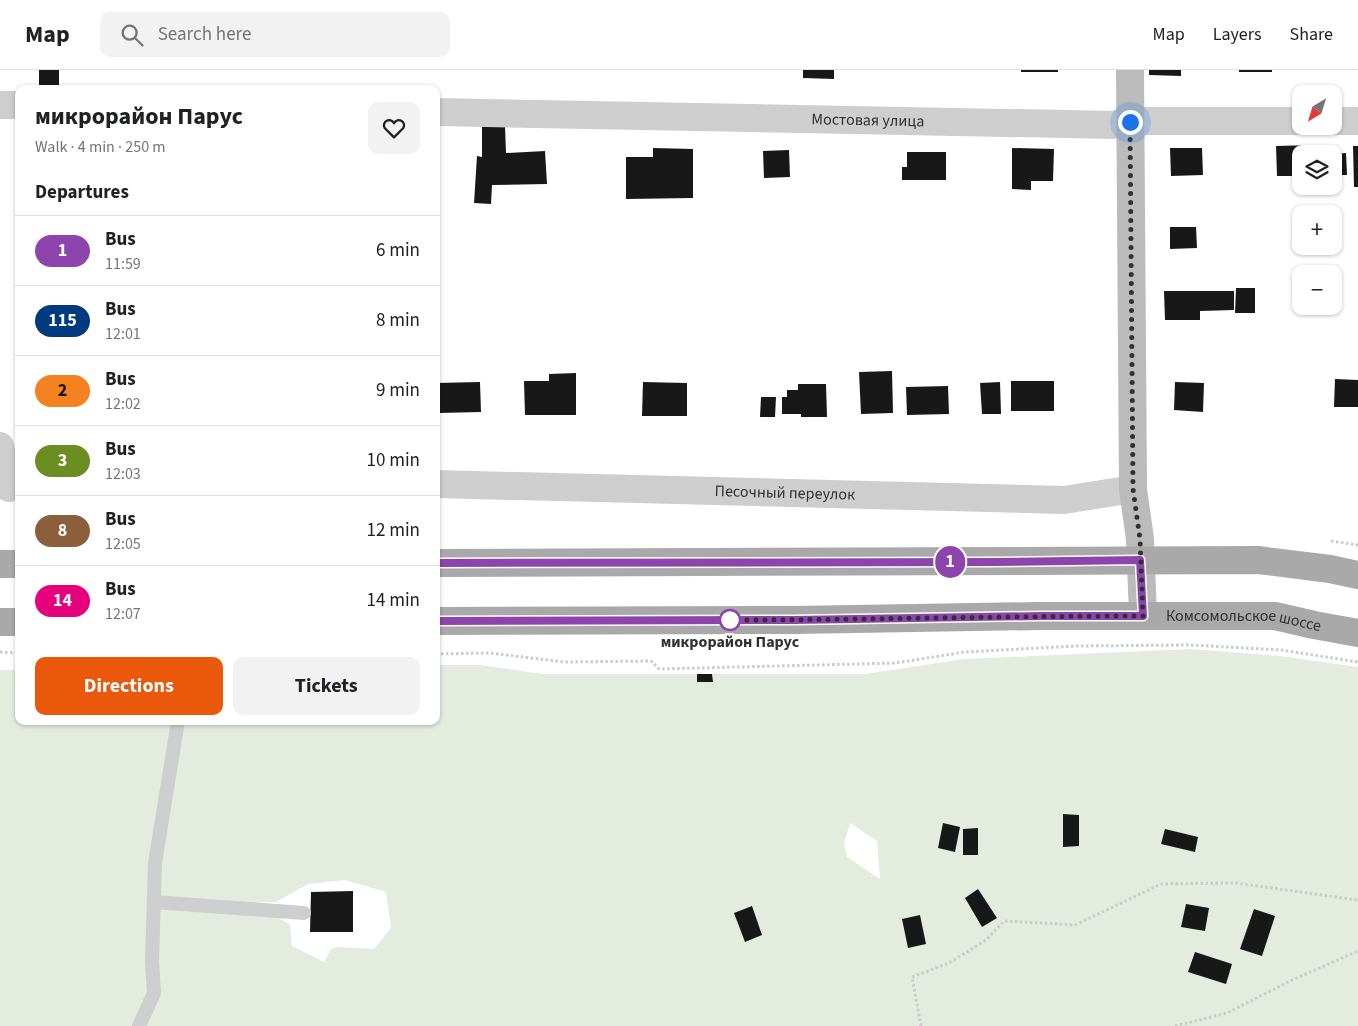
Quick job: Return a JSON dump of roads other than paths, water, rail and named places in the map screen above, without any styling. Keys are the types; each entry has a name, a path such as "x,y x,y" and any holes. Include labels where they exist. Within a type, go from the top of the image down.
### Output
{"main road":[{"path":"440,563 992,562 1140,547 1258,560 1358,574"},
{"path":"0,564 15,564"},
{"name":"Комсомольское шоссе","path":"440,621 1276,616 1358,633"},
{"path":"0,622 15,622"}],"street":[{"path":"1130,70 1134,492 1140,547 1143,616"},
{"path":"0,104 15,105"},
{"name":"Мостовая улица","path":"440,112 1104,125 1130,122 1292,121"},
{"path":"1342,121 1358,121"},
{"path":"0,446 9,488"},
{"name":"Песочный переулок","path":"440,484 1064,500 1134,492"}],"lane":[{"path":"139,1026 154,992 152,961 155,863 177,725"},
{"path":"154,902 304,913"}],"place":[{"name":"микрорайон Парус","path":"730,620"}]}
